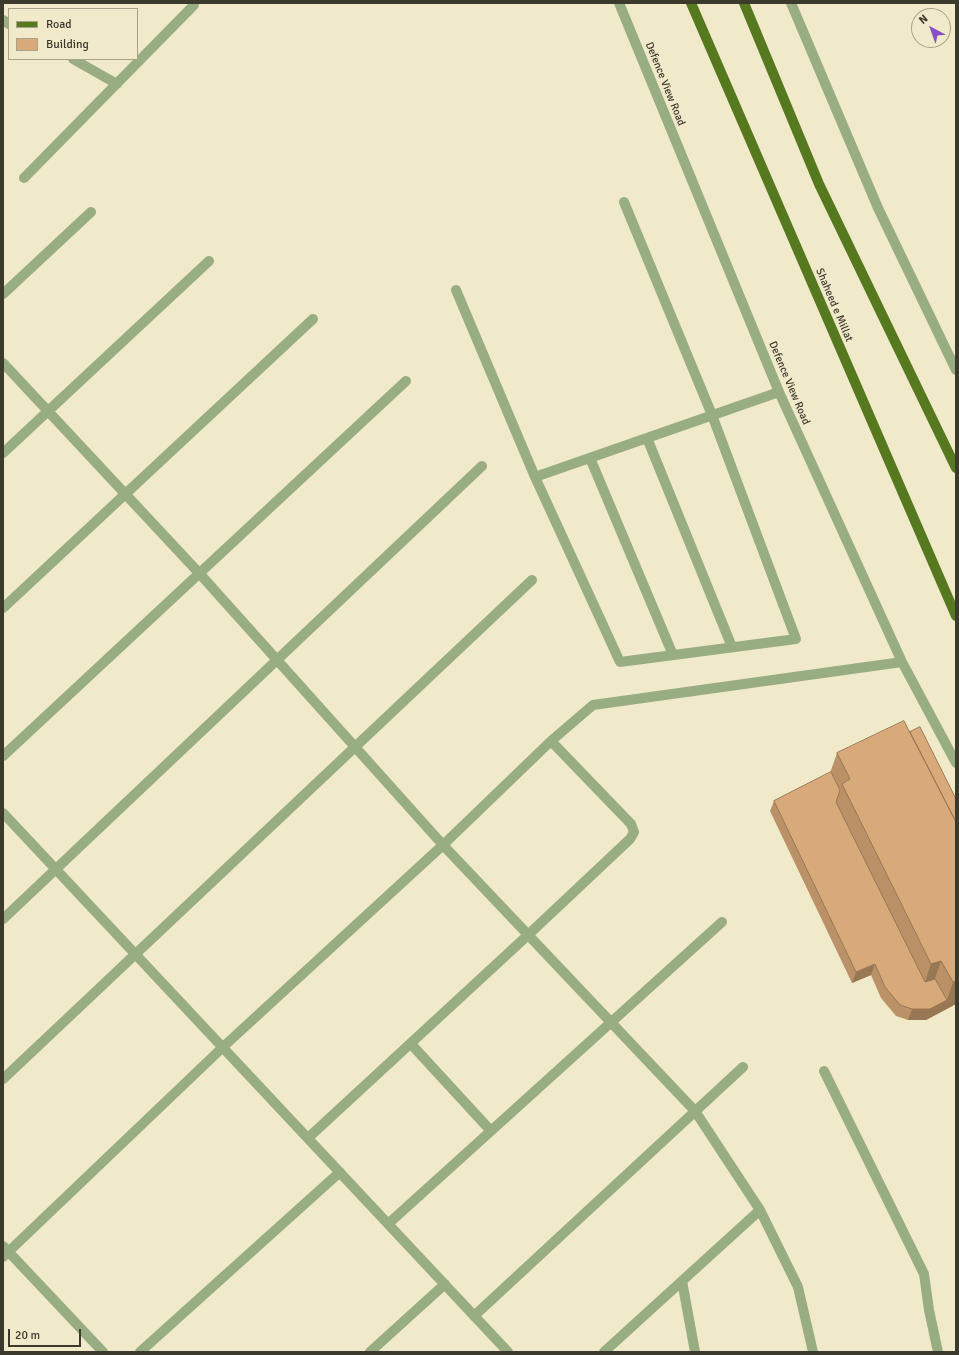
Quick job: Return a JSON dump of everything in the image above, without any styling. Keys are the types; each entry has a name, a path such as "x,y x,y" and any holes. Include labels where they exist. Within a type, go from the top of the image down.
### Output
{"main road":[{"name":"Shaheed e Millat","path":"690,3 956,616"},
{"path":"744,3 819,184 956,468"}],"street":[{"name":"Defence View Road","path":"619,3 779,392 902,662 956,764"},
{"path":"792,3 878,208 956,370"},
{"path":"24,178 194,5"},
{"path":"75,60 117,84"},
{"path":"456,290 535,476 620,662 796,639 712,415 624,202"},
{"path":"3,294 91,212"},
{"path":"3,453 209,261"},
{"path":"3,608 313,319"},
{"path":"3,363 199,573 443,845 695,1111 760,1210 798,1287 813,1352"},
{"path":"3,756 406,381"},
{"path":"535,476 779,392"},
{"path":"647,438 732,647"},
{"path":"590,458 673,655"},
{"path":"3,919 482,466"},
{"path":"3,1080 532,580"},
{"path":"88,1352 99,1348 5,1251 223,1047 443,845 551,741 593,705 902,662"},
{"path":"308,1138 411,1044 630,839 634,832 631,824 551,741"},
{"path":"3,812 508,1352"},
{"path":"388,1224 722,922"},
{"path":"411,1044 491,1131"},
{"path":"474,1316 743,1067"},
{"path":"824,1071 924,1274 929,1310 938,1352"},
{"path":"140,1352 340,1172"},
{"path":"604,1352 760,1210"},
{"path":"682,1281 695,1352"},
{"path":"370,1352 444,1284"}],"building":[{"path":"904,721 956,822 956,981 953,982 941,961 931,964 842,784 850,779 837,753"},
{"path":"920,727 956,799 956,822 910,732"},
{"path":"831,772 840,790 836,802 925,982 935,979 947,1000 930,1009 912,1009 900,1005 885,987 875,964 856,972 774,801"}]}
